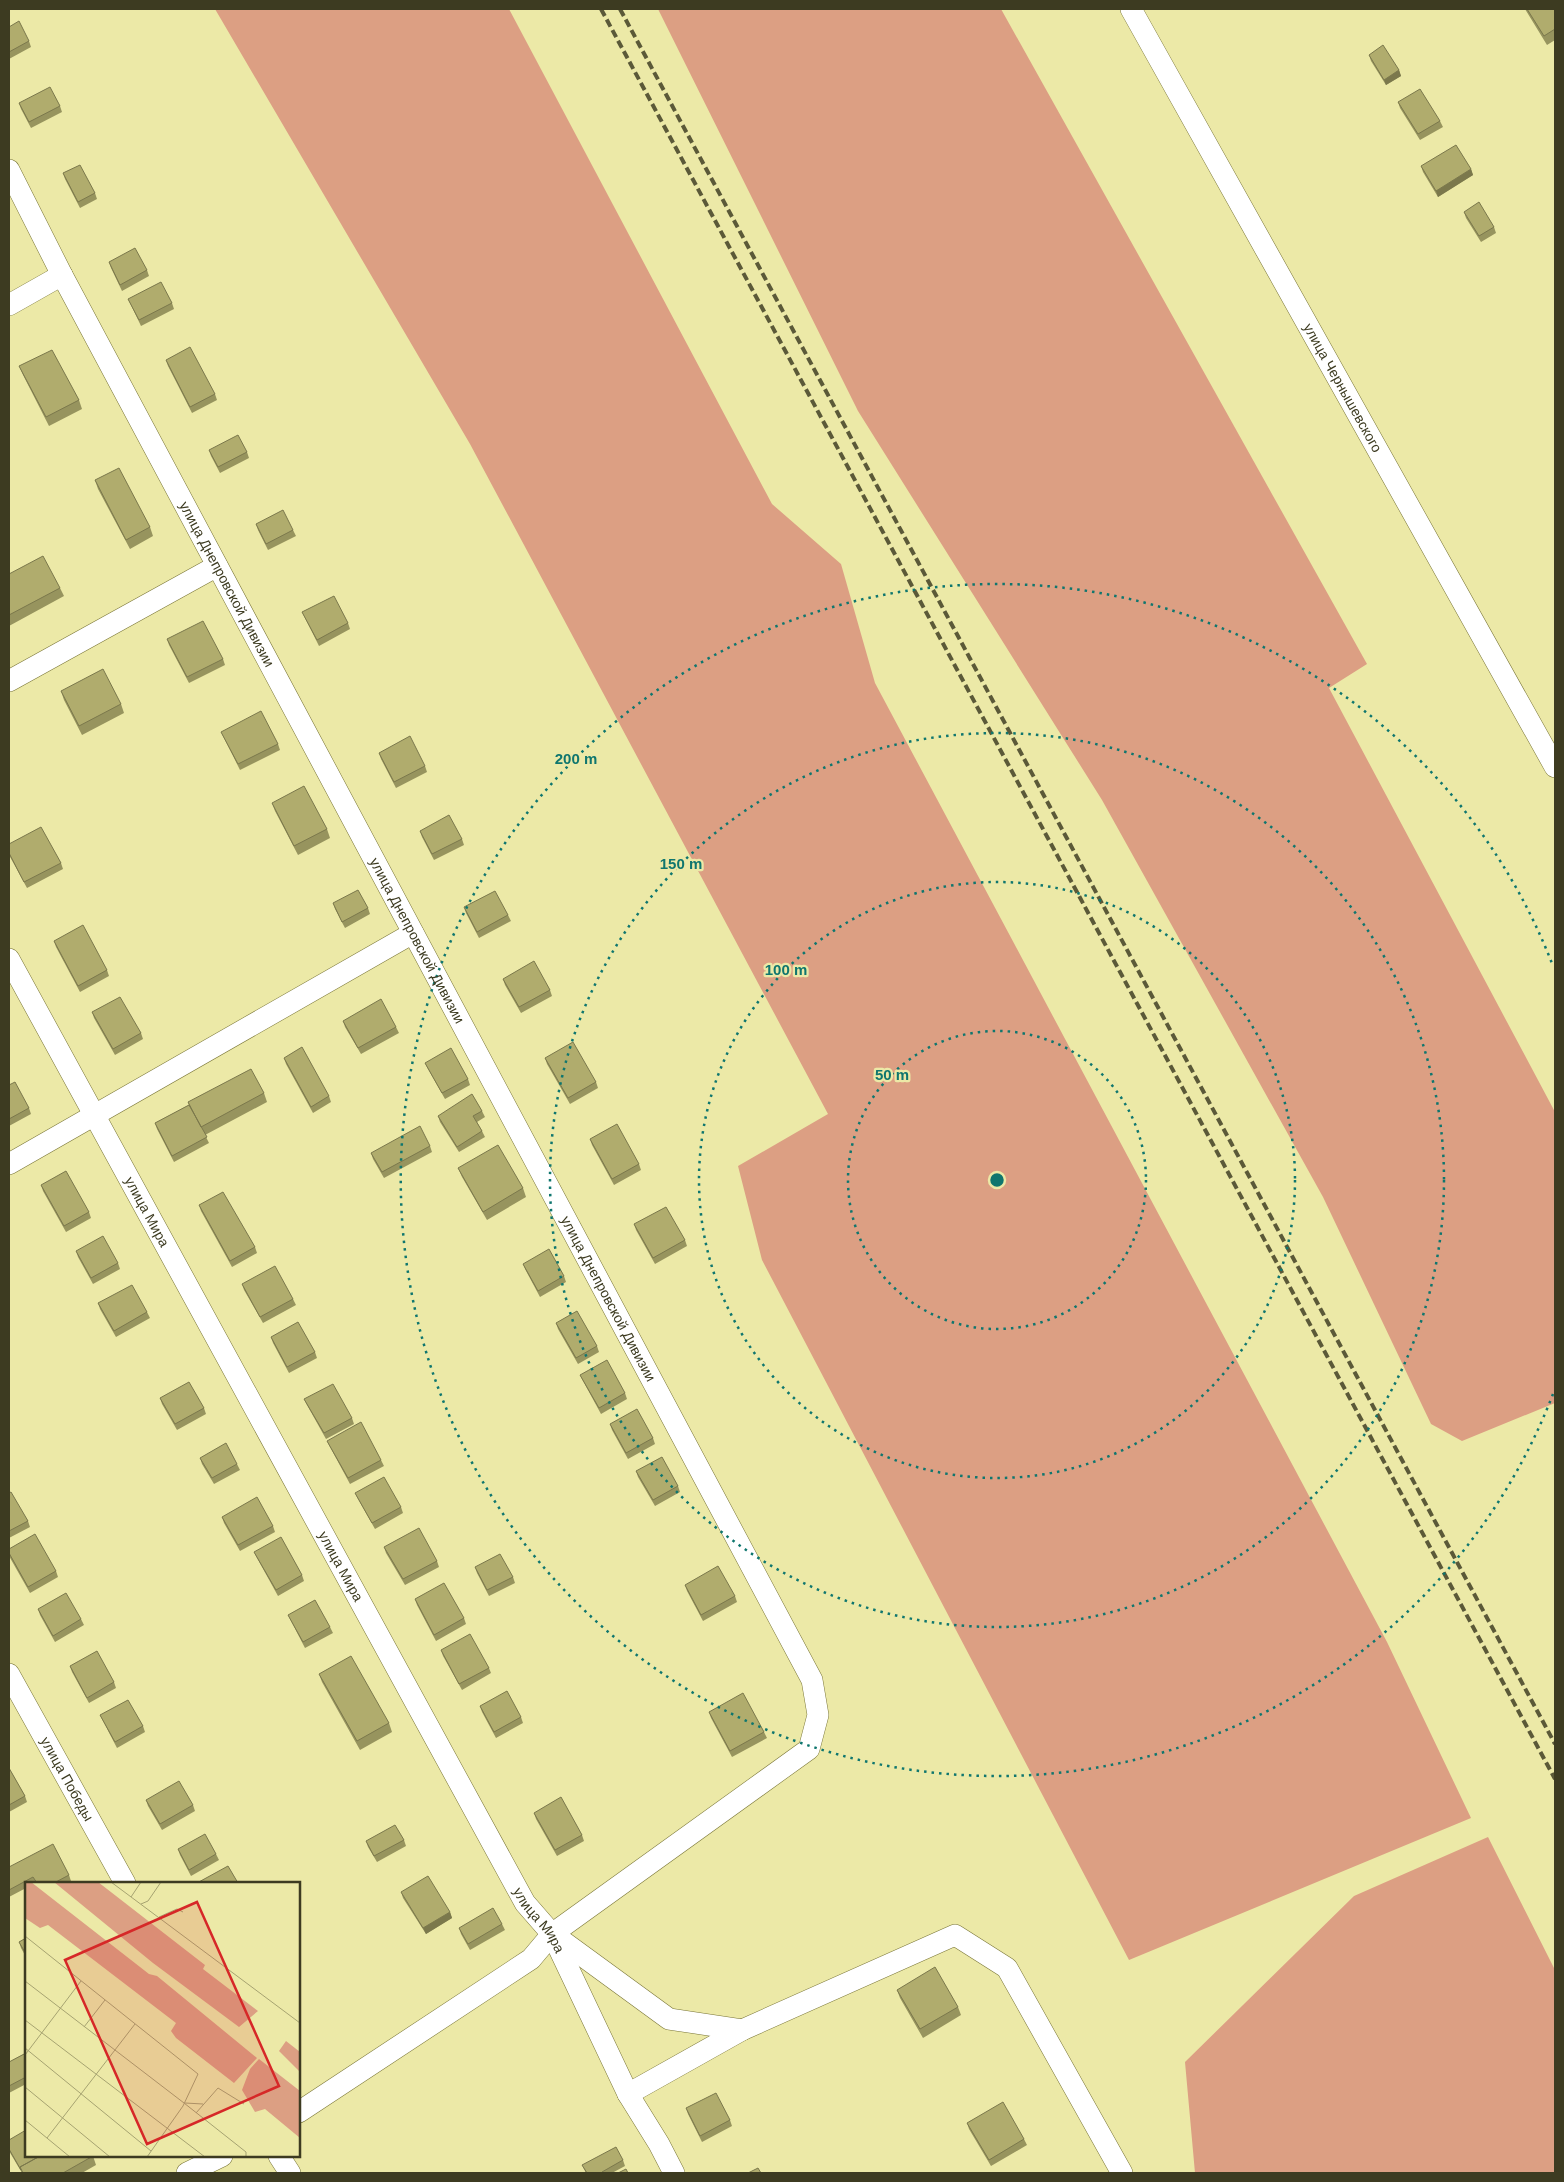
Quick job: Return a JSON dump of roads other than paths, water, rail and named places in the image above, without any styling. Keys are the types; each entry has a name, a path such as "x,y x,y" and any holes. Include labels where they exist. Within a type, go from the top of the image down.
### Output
{"street":[{"name":"улица Чернышевского","path":"1131,9 1555,767"},
{"name":"улица Днепровской Дивизии","path":"9,170 62,276 812,1680 818,1715 809,1749 552,1934"},
{"path":"9,304 62,276"},
{"path":"9,681 217,566"},
{"path":"9,1164 413,933"},
{"name":"улица Мира","path":"9,959 525,1903 552,1934 628,2094 659,2144 674,2173"},
{"name":"улица Победы","path":"9,1674 124,1882"},
{"path":"300,2111 531,1959 552,1934 669,2019 742,2030"},
{"path":"628,2094 742,2030 955,1935 1007,1968 1122,2173"},
{"path":"187,2173 220,2157"},
{"path":"280,2157 290,2173"}],"railway":[{"path":"601,9 1555,1779"},
{"path":"620,9 1555,1744"}]}
